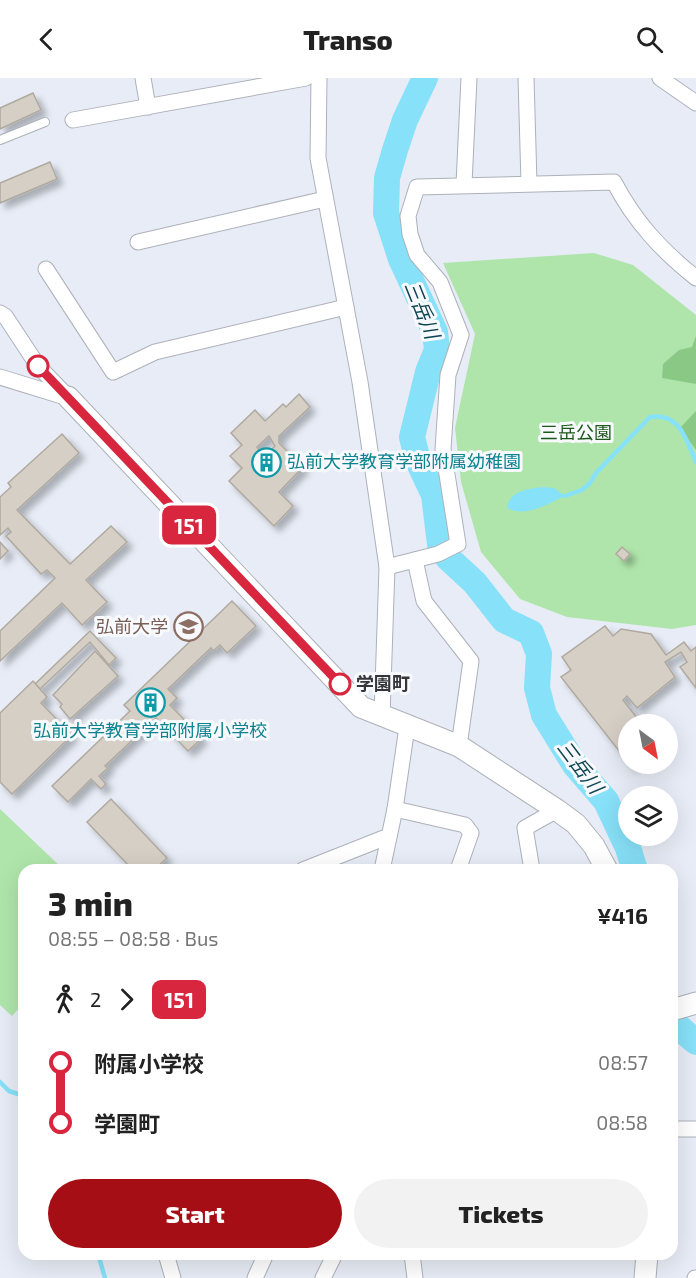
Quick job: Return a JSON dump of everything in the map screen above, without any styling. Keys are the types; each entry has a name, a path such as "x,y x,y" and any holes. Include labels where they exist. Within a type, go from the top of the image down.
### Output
{"street":[{"path":"143,78 148,107"},
{"path":"73,120 306,78"},
{"path":"319,78 318,158 346,307 387,567 382,716"},
{"path":"464,184 469,78"},
{"path":"526,78 529,183"},
{"path":"660,78 696,103"},
{"path":"387,567 438,554 458,544 443,449 448,375 461,335 440,282 417,255 410,234 408,216 417,187 464,184 614,182 630,213 647,234 696,278"},
{"path":"138,242 325,199"},
{"path":"46,269 113,372 155,352 346,307"},
{"path":"0,313 5,316 38,366 361,706 407,727 459,746 576,824 594,846 604,864"},
{"path":"0,377 68,398"},
{"path":"415,560 424,601 471,661 459,746"},
{"path":"383,864 395,809 407,727"},
{"path":"395,809 465,825 471,833 460,864"},
{"path":"531,864 525,828 557,810"},
{"path":"318,864 389,836"},
{"path":"678,1008 696,1003"},
{"path":"678,1128 696,1129"},
{"path":"168,1260 173,1278"},
{"path":"255,1278 263,1260"},
{"path":"323,1278 332,1260"},
{"path":"413,1260 416,1278"},
{"path":"645,1278 646,1260"}],"lane":[{"path":"0,140 45,122"}],"green space":[{"name":"三岳公園","path":"594,253 633,265 696,315 696,625 672,629 567,617 520,599 481,552 461,482 455,428 475,334 443,263"},
{"path":"696,336 696,384 662,378 663,364 679,350 692,347"},
{"path":"696,411 696,450 680,428"},
{"path":"0,809 58,864 18,864 18,1010 12,1016 0,1005"}],"water":[{"path":"543,487 554,488 565,496 529,511 514,511 507,508 508,502 515,494"}],"building":[{"path":"33,93 41,110 0,129 0,108"},
{"path":"50,162 57,179 0,203 0,183"},
{"name":"弘前大学教育学部附属幼稚園","path":"299,394 310,407 279,436 279,443 303,467 279,492 293,506 274,526 229,481 242,468 230,456 242,445 231,433 255,410 265,421 283,404 286,407","holes":["269,436 275,446 264,456 257,447"]},
{"path":"62,434 79,453 17,510 70,564 111,526 127,542 86,580 107,602 82,625 62,603 0,661 0,631 55,578 47,570 41,574 6,536 11,532 8,528 0,535 0,497 11,487 8,483"},
{"path":"0,542 8,551 0,559"},
{"path":"622,547 630,554 624,561 616,554"},
{"name":"弘前大学教育学部附属小学校","path":"232,601 256,626 227,653 220,645 213,651 211,648 168,689 177,698 170,705 202,738 188,751 156,718 105,766 108,768 99,776 106,784 101,789 91,779 68,802 52,786 130,711 124,705"},
{"path":"605,626 613,636 621,629 651,634 666,655 684,642 691,651 696,647 696,688 680,667 687,662 681,652 665,662 675,677 637,708 627,696 623,700 634,714 618,714 618,749 561,677 571,670 562,657"},
{"path":"90,631 116,658 109,665 90,642 40,689 35,684"},
{"path":"95,651 118,676 70,719 60,707 62,704 53,695"},
{"path":"33,681 47,697 41,703 72,735 12,794 0,782 0,713"},
{"path":"111,799 167,858 160,864 127,864 87,822"}],"waterway":[{"name":"三岳川","path":"425,78 405,120 395,150 387,178 386,213 401,259 435,332 437,350 428,372 412,437 418,461 434,495 440,544"},
{"path":"565,496 582,490 590,483 596,473 650,417 660,417 675,423 685,437 696,462"},
{"name":"三岳川","path":"448,558 475,583 504,620 531,633 539,654 537,688 544,715 575,765 606,801 633,864"},
{"name":"三岳川","path":"678,1027 696,1042"},
{"path":"0,1082 9,1091 18,1094"},
{"path":"100,1260 105,1278"}],"bus line":[{"name":"151","path":"38,366 340,684"}],"place":[{"name":"弘前大学教育学部附属幼稚園","path":"266,462"},
{"name":"弘前大学","path":"189,627"},
{"name":"学園町","path":"340,684"},
{"name":"弘前大学教育学部附属小学校","path":"150,702"}]}
